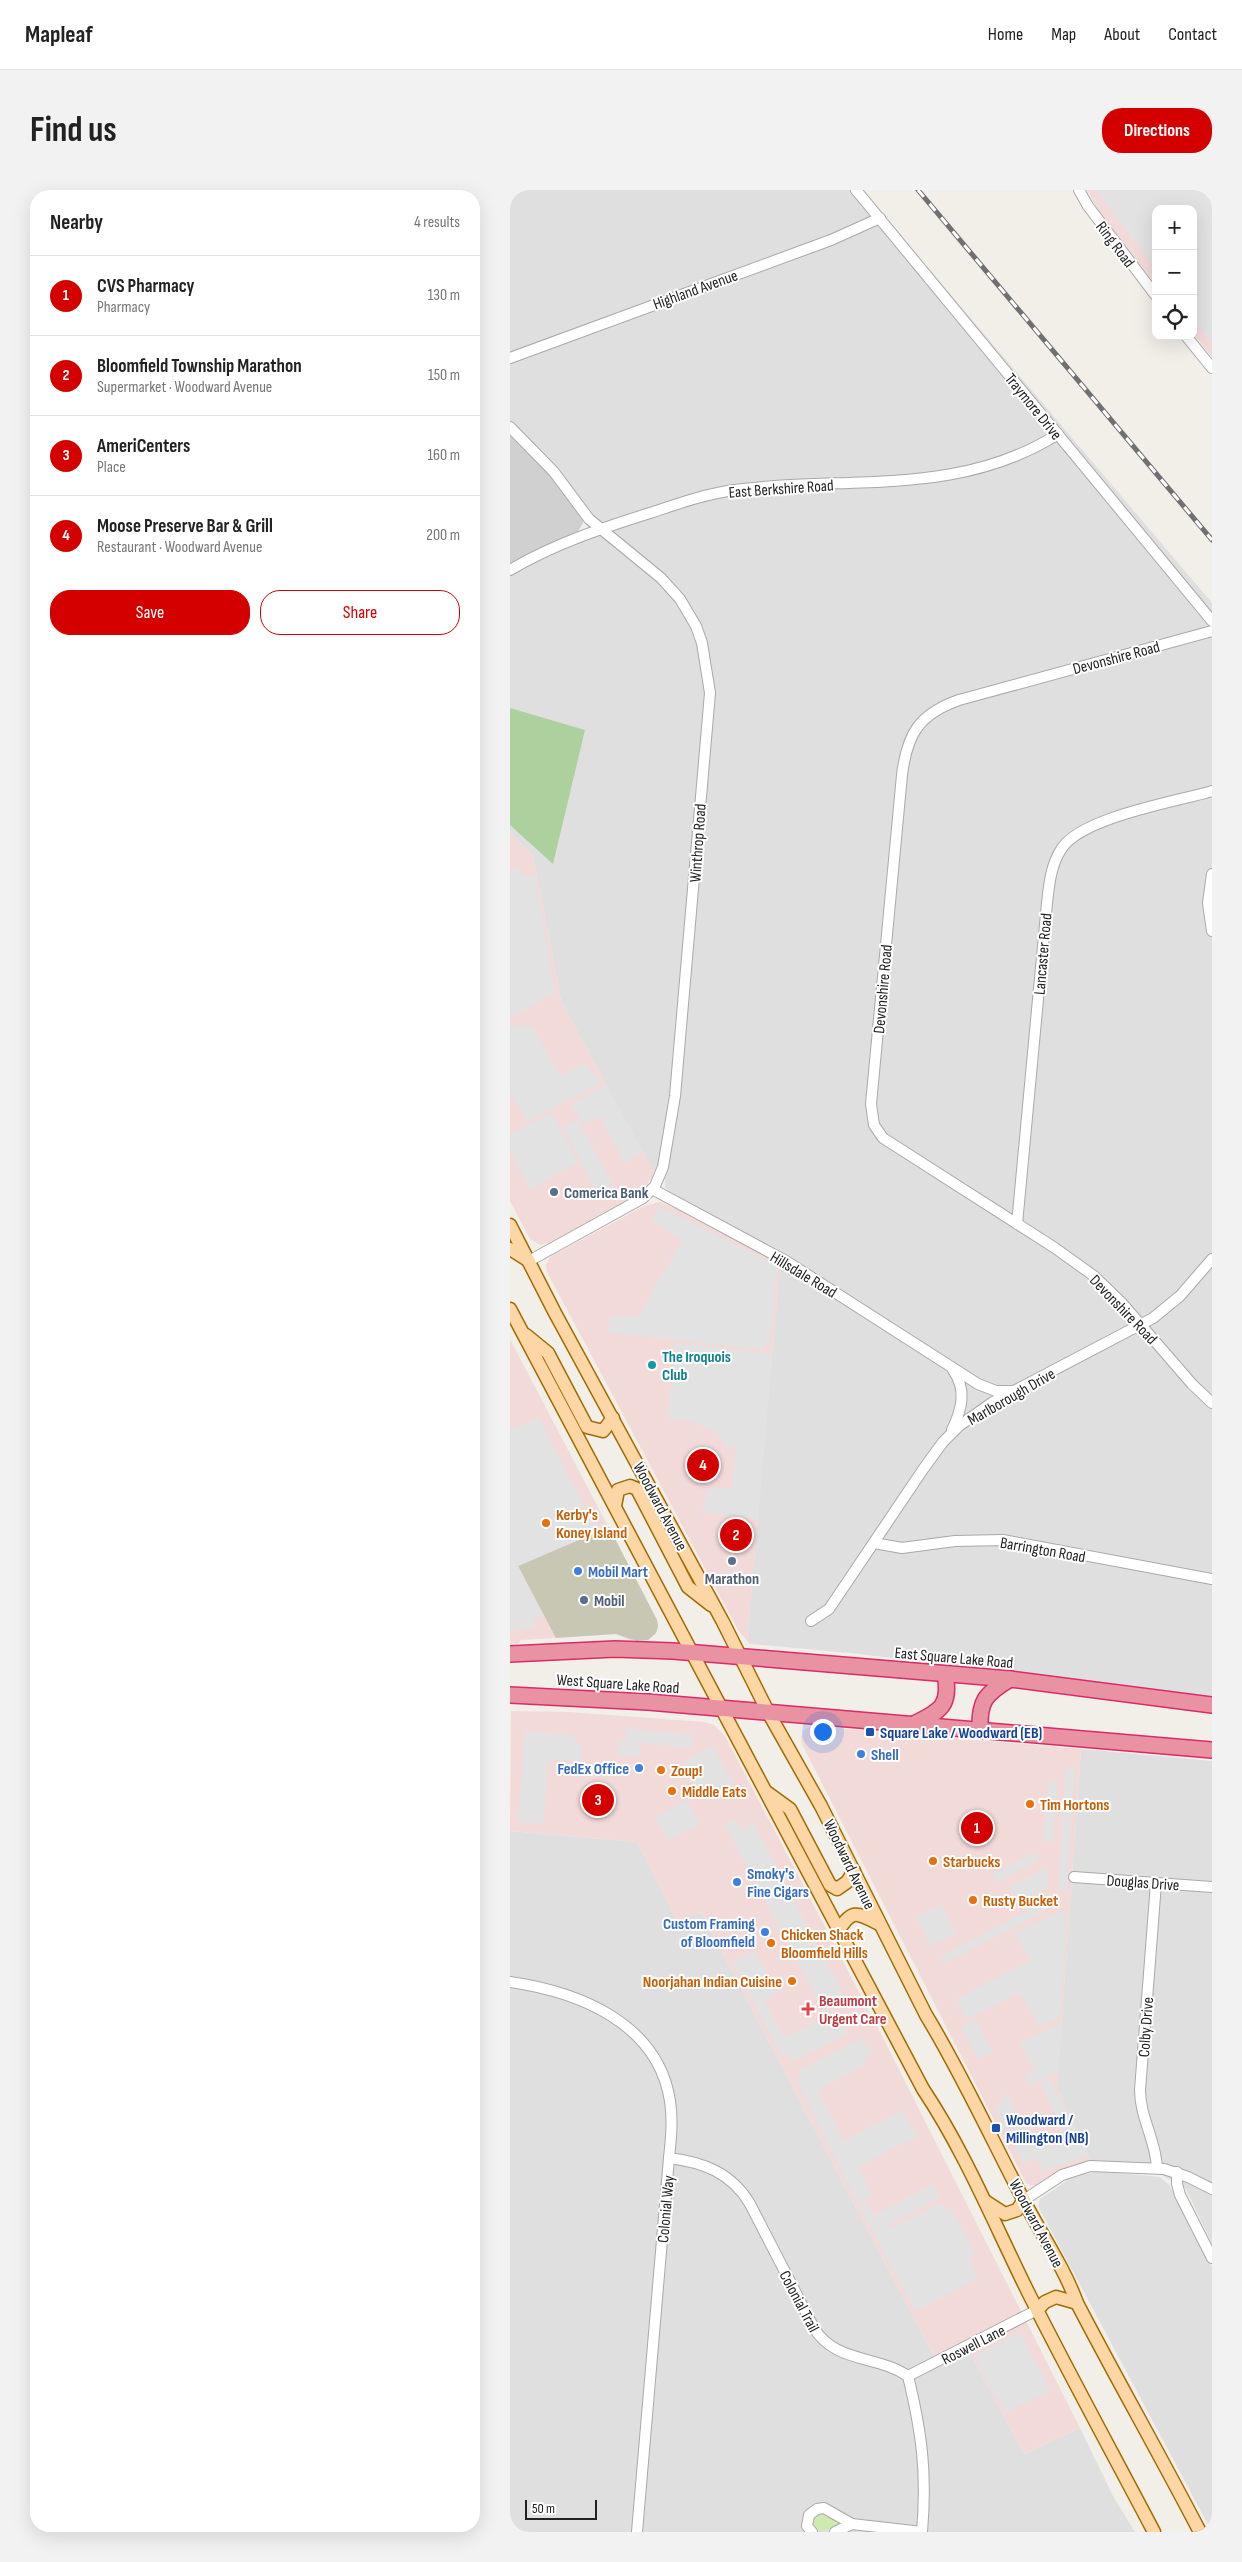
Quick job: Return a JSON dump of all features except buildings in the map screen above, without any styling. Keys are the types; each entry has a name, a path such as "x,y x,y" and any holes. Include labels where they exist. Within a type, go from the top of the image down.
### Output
{"highway":[{"name":"West Square Lake Road","path":"510,1654 615,1648 692,1652"},
{"name":"East Square Lake Road","path":"692,1652 1010,1679 1212,1705"},
{"path":"914,1724 936,1712 945,1702 948,1692 945,1674"},
{"path":"980,1730 980,1710 984,1700 1010,1679"},
{"name":"West Square Lake Road","path":"510,1695 610,1699 723,1708"},
{"path":"723,1708 1212,1750"}],"main road":[{"name":"Woodward Avenue","path":"510,1225 768,1712 821,1806 926,2015 946,2047 1024,2200 1072,2287 1077,2304 1200,2532"},
{"path":"510,1249 529,1261"},
{"path":"510,1309 985,2202 1037,2310 1154,2532"},
{"path":"522,1332 548,1353 587,1427 603,1431 613,1418"},
{"path":"615,1506 618,1490 630,1486 637,1489 688,1587 715,1609"},
{"path":"766,1792 790,1809 830,1885 837,1889 842,1887 854,1871"},
{"path":"839,1930 846,1918 852,1914 862,1915 879,1924"},
{"path":"985,2202 1006,2214 1018,2210 1024,2200"},
{"path":"1037,2310 1046,2302 1056,2297 1062,2297 1077,2304"}],"street":[{"name":"Traymore Drive","path":"856,190 1212,621"},
{"name":"Ring Road","path":"1079,190 1088,206 1155,295"},
{"name":"Highland Avenue","path":"510,358 832,240 880,218"},
{"path":"1189,340 1212,368"},
{"name":"Winthrop Road","path":"510,427 554,472 589,520 661,578 680,599 699,634 709,681 710,705 677,1082 667,1153 663,1167 652,1189 643,1198 529,1261"},
{"name":"East Berkshire Road","path":"510,570 601,528 687,500 732,490 810,484 898,482 955,474 1014,458 1058,434"},
{"name":"Devonshire Road","path":"1212,631 950,703 936,709 922,720 914,730 908,744 902,775 872,1090 873,1122 879,1135 1094,1276 1212,1403"},
{"name":"Lancaster Road","path":"1017,1224 1048,889 1058,854 1070,839 1093,826 1127,814 1212,791"},
{"path":"1212,874 1208,903 1212,931"},
{"name":"Hillsdale Road","path":"652,1189 786,1261 951,1368 986,1388 1000,1391 1016,1390"},
{"name":"Marlborough Drive","path":"811,1621 829,1609 924,1468 950,1435 982,1409 1160,1313 1180,1296 1212,1259"},
{"path":"950,1435 960,1411 962,1400 960,1384 951,1368"},
{"name":"Barrington Road","path":"874,1543 902,1548 955,1540 1003,1540 1212,1579"},
{"name":"Douglas Drive","path":"1074,1877 1212,1887"},
{"name":"Colby Drive","path":"1156,1883 1140,2096 1143,2116 1155,2147 1157,2168"},
{"name":"Colonial Way","path":"510,1982 550,1990 585,2002 620,2020 640,2037 658,2066 670,2099 672,2119 638,2532"},
{"name":"Colonial Trail","path":"669,2158 696,2162 715,2170 739,2188 750,2204 814,2328 828,2346 843,2354 889,2366 908,2376"},
{"path":"1024,2200 1062,2175 1084,2167 1157,2168 1177,2172 1212,2189"},
{"path":"1177,2172 1177,2184 1180,2195 1212,2258"},
{"name":"Roswell Lane","path":"908,2376 1037,2310"},
{"path":"812,2532 807,2526 807,2520 817,2508 824,2508 852,2524 922,2532 924,2454 921,2430 908,2376"},
{"path":"835,2532 852,2524"}],"shaded area":[{"path":"510,190 862,190 1212,603 1212,1698 851,1653 750,1644 747,1641 781,1251 671,1194 665,1187 665,1178 652,1169 561,1001 533,855 510,834 510,575 588,538 588,513 510,422"},
{"path":"1087,190 1212,190 1212,357 1197,339 1197,205 1152,205 1152,280 1098,210"},
{"path":"1096,190 1212,190 1212,342 1197,323 1197,205 1152,205 1152,264"},
{"path":"510,434 556,480 583,519 583,523 577,533 510,566"},
{"path":"510,834 533,855 561,1001 655,1174 640,1193 549,1243 540,1245 530,1239 510,1201"},
{"path":"519,868 523,876 535,875 555,992 513,1017 510,1011 510,872"},
{"path":"519,1025 533,1027 560,1076 584,1064 602,1083 527,1121 510,1091 510,1029"},
{"path":"606,1084 642,1151 625,1164 600,1116 584,1124 571,1104"},
{"path":"552,1113 578,1162 530,1189 510,1150 510,1134"},
{"path":"578,1120 614,1187 599,1197 562,1126"},
{"path":"660,1202 674,1207 780,1264 747,1641 738,1630 547,1272 546,1265 550,1257 644,1206"},
{"path":"659,1206 777,1266 770,1341 765,1341 764,1350 607,1332 610,1316 638,1317 682,1241 652,1221"},
{"path":"510,1339 657,1620 656,1633 648,1640 629,1640 616,1634 521,1640 518,1644 510,1645"},
{"path":"675,1343 772,1354 758,1519 702,1512 708,1487 732,1489 736,1447 725,1446 718,1433 691,1421 668,1418"},
{"path":"539,1418 597,1532 518,1566 543,1614 534,1618 534,1628 510,1631 510,1430"},
{"path":"609,1527 657,1620 656,1633 648,1640 637,1641 616,1634 556,1638 518,1566"},
{"path":"511,1711 569,1712 705,1722 714,1725 725,1736 878,2028 1080,2428 1024,2454 971,2354 935,2358 701,1912 677,1922 637,1842 510,1831"},
{"path":"812,1726 1081,1749 1057,2087 1091,2162 1037,2185 1032,2186 1026,2183 802,1744 801,1737 805,1729"},
{"path":"626,1728 693,1735 691,1748 641,1743 639,1757 618,1754 619,1741 625,1741"},
{"path":"525,1731 576,1736 575,1744 582,1745 581,1762 549,1759 543,1824 518,1822"},
{"path":"713,1746 732,1782 701,1797 682,1762"},
{"path":"1081,1749 1212,1761 1212,2244 1186,2189 1139,2162 1091,2162 1057,2087"},
{"path":"1066,1767 1075,1768 1067,1891 1058,1889"},
{"path":"1048,1782 1057,1783 1053,1842 1043,1841"},
{"path":"687,1800 700,1824 668,1841 655,1817"},
{"path":"736,1820 741,1829 753,1823 848,2003 824,2012 725,1825"},
{"path":"510,1831 637,1842 677,1921 701,1912 935,2358 965,2343 1024,2454 1080,2428 1113,2496 1135,2532 510,2532"},
{"path":"1035,1852 1039,1860 997,1882 992,1874"},
{"path":"1045,1868 1049,1876 1046,1878 1050,1886 1018,1904 1009,1887"},
{"path":"1058,1894 1062,1902 944,1964 941,1957"},
{"path":"941,1904 956,1933 931,1946 916,1917"},
{"path":"1062,1910 1067,1914 1060,2017 1040,2027 1020,1993 967,2019 956,1999 1031,1960 1014,1933"},
{"path":"754,1951 777,1995 765,2002 784,2038 830,2014 836,2025 842,2022 848,2033 792,2062 788,2054 782,2057 732,1962"},
{"path":"975,2019 993,2052 978,2059 961,2027"},
{"path":"1061,2023 1058,2071 1030,2085 1024,2074 1034,2070 1020,2043"},
{"path":"862,2038 873,2054 863,2057 866,2064 818,2090 844,2141 902,2110 917,2136 858,2167 873,2197 858,2205 796,2080 801,2076 800,2070"},
{"path":"1049,2077 1089,2155 1044,2171 1036,2157 1023,2164 995,2110 1006,2093 1035,2148 1064,2133 1040,2082"},
{"path":"1099,2171 1160,2177 1169,2185 1212,2267 1212,2532 1038,2206 1040,2199 1072,2177"},
{"path":"933,2184 940,2198 887,2226 889,2229 941,2203 946,2210 951,2208 975,2254 969,2258 978,2278 916,2311 859,2207 867,2203 875,2215"},
{"path":"1019,2332 1051,2390 1005,2413 974,2356"}],"green space":[{"path":"510,708 585,730 553,864 510,825"},
{"path":"823,2512 840,2524 824,2531 813,2529 812,2517"}],"railway":[{"path":"918,190 1212,540"}],"place":[{"name":"Comerica Bank","path":"554,1192"},
{"name":"The Iroquois Club","path":"652,1365"},
{"name":"Moose Preserve Bar & Grill","path":"703,1465"},
{"name":"Kerby's Koney Island","path":"546,1523"},
{"name":"Bloomfield Township Marathon","path":"736,1535"},
{"name":"Marathon","path":"732,1561"},
{"name":"Mobil Mart","path":"578,1571"},
{"name":"Mobil","path":"584,1600"},
{"name":"Square Lake / Woodward (EB)","path":"870,1732"},
{"name":"Shell","path":"861,1754"},
{"name":"FedEx Office","path":"639,1768"},
{"name":"Zoup!","path":"661,1770"},
{"name":"Middle Eats","path":"672,1791"},
{"name":"AmeriCenters","path":"598,1800"},
{"name":"Tim Hortons","path":"1030,1804"},
{"name":"CVS Pharmacy","path":"977,1828"},
{"name":"Starbucks","path":"933,1861"},
{"name":"Smoky's Fine Cigars","path":"737,1882"},
{"name":"Rusty Bucket","path":"973,1900"},
{"name":"Custom Framing of Bloomfield","path":"765,1932"},
{"name":"Chicken Shack Bloomfield Hills","path":"771,1943"},
{"name":"Noorjahan Indian Cuisine","path":"792,1981"},
{"name":"Beaumont Urgent Care","path":"808,2009"},
{"name":"Woodward / Millington (NB)","path":"996,2128"}]}
